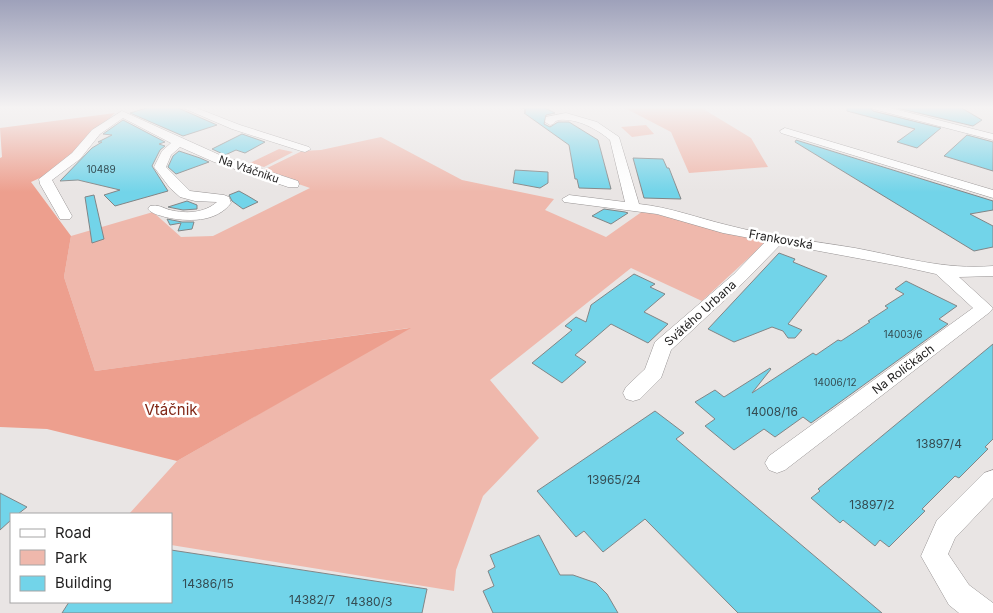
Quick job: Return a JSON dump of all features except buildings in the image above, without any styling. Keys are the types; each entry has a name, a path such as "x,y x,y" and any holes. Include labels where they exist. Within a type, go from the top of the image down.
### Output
{"street":[{"name":"Na Vtáčniku","path":"65,216 45,179 76,156 93,136"},
{"name":"Na Vtáčniku","path":"168,136 218,159 292,184"},
{"path":"263,136 305,149"},
{"path":"612,136 616,139 633,206"},
{"path":"800,136 993,194"},
{"path":"155,209 181,216 193,216 216,209 224,203 224,200 218,196 185,194 160,168 168,150 180,142"},
{"name":"Frankovská","path":"569,199 658,210 728,230 900,261 942,271 967,273 993,271"},
{"name":"Svätého Urbana","path":"633,393 654,373 662,347 740,277 777,239"},
{"name":"Na Roličkách","path":"777,463 984,308 942,271"},
{"path":"983,613 959,595 934,556 946,529 993,481"}],"green space":[{"name":"Vtáčnik","path":"1,136 91,136 53,172 31,182 71,236 64,277 95,371 411,328 177,461 47,429 0,427 0,158 2,157"},
{"path":"673,136 747,136 751,138 768,167 689,173"},
{"path":"381,137 462,180 554,199 545,210 606,237 643,211 767,241 702,301 631,268 490,380 539,438 483,496 456,570 454,591 172,545 172,513 130,513 177,461 409,328 95,371 64,277 71,236 153,212 181,237 213,236 310,188 261,171 302,151 321,150"},
{"path":"279,149 293,152 264,167 250,163"}]}
